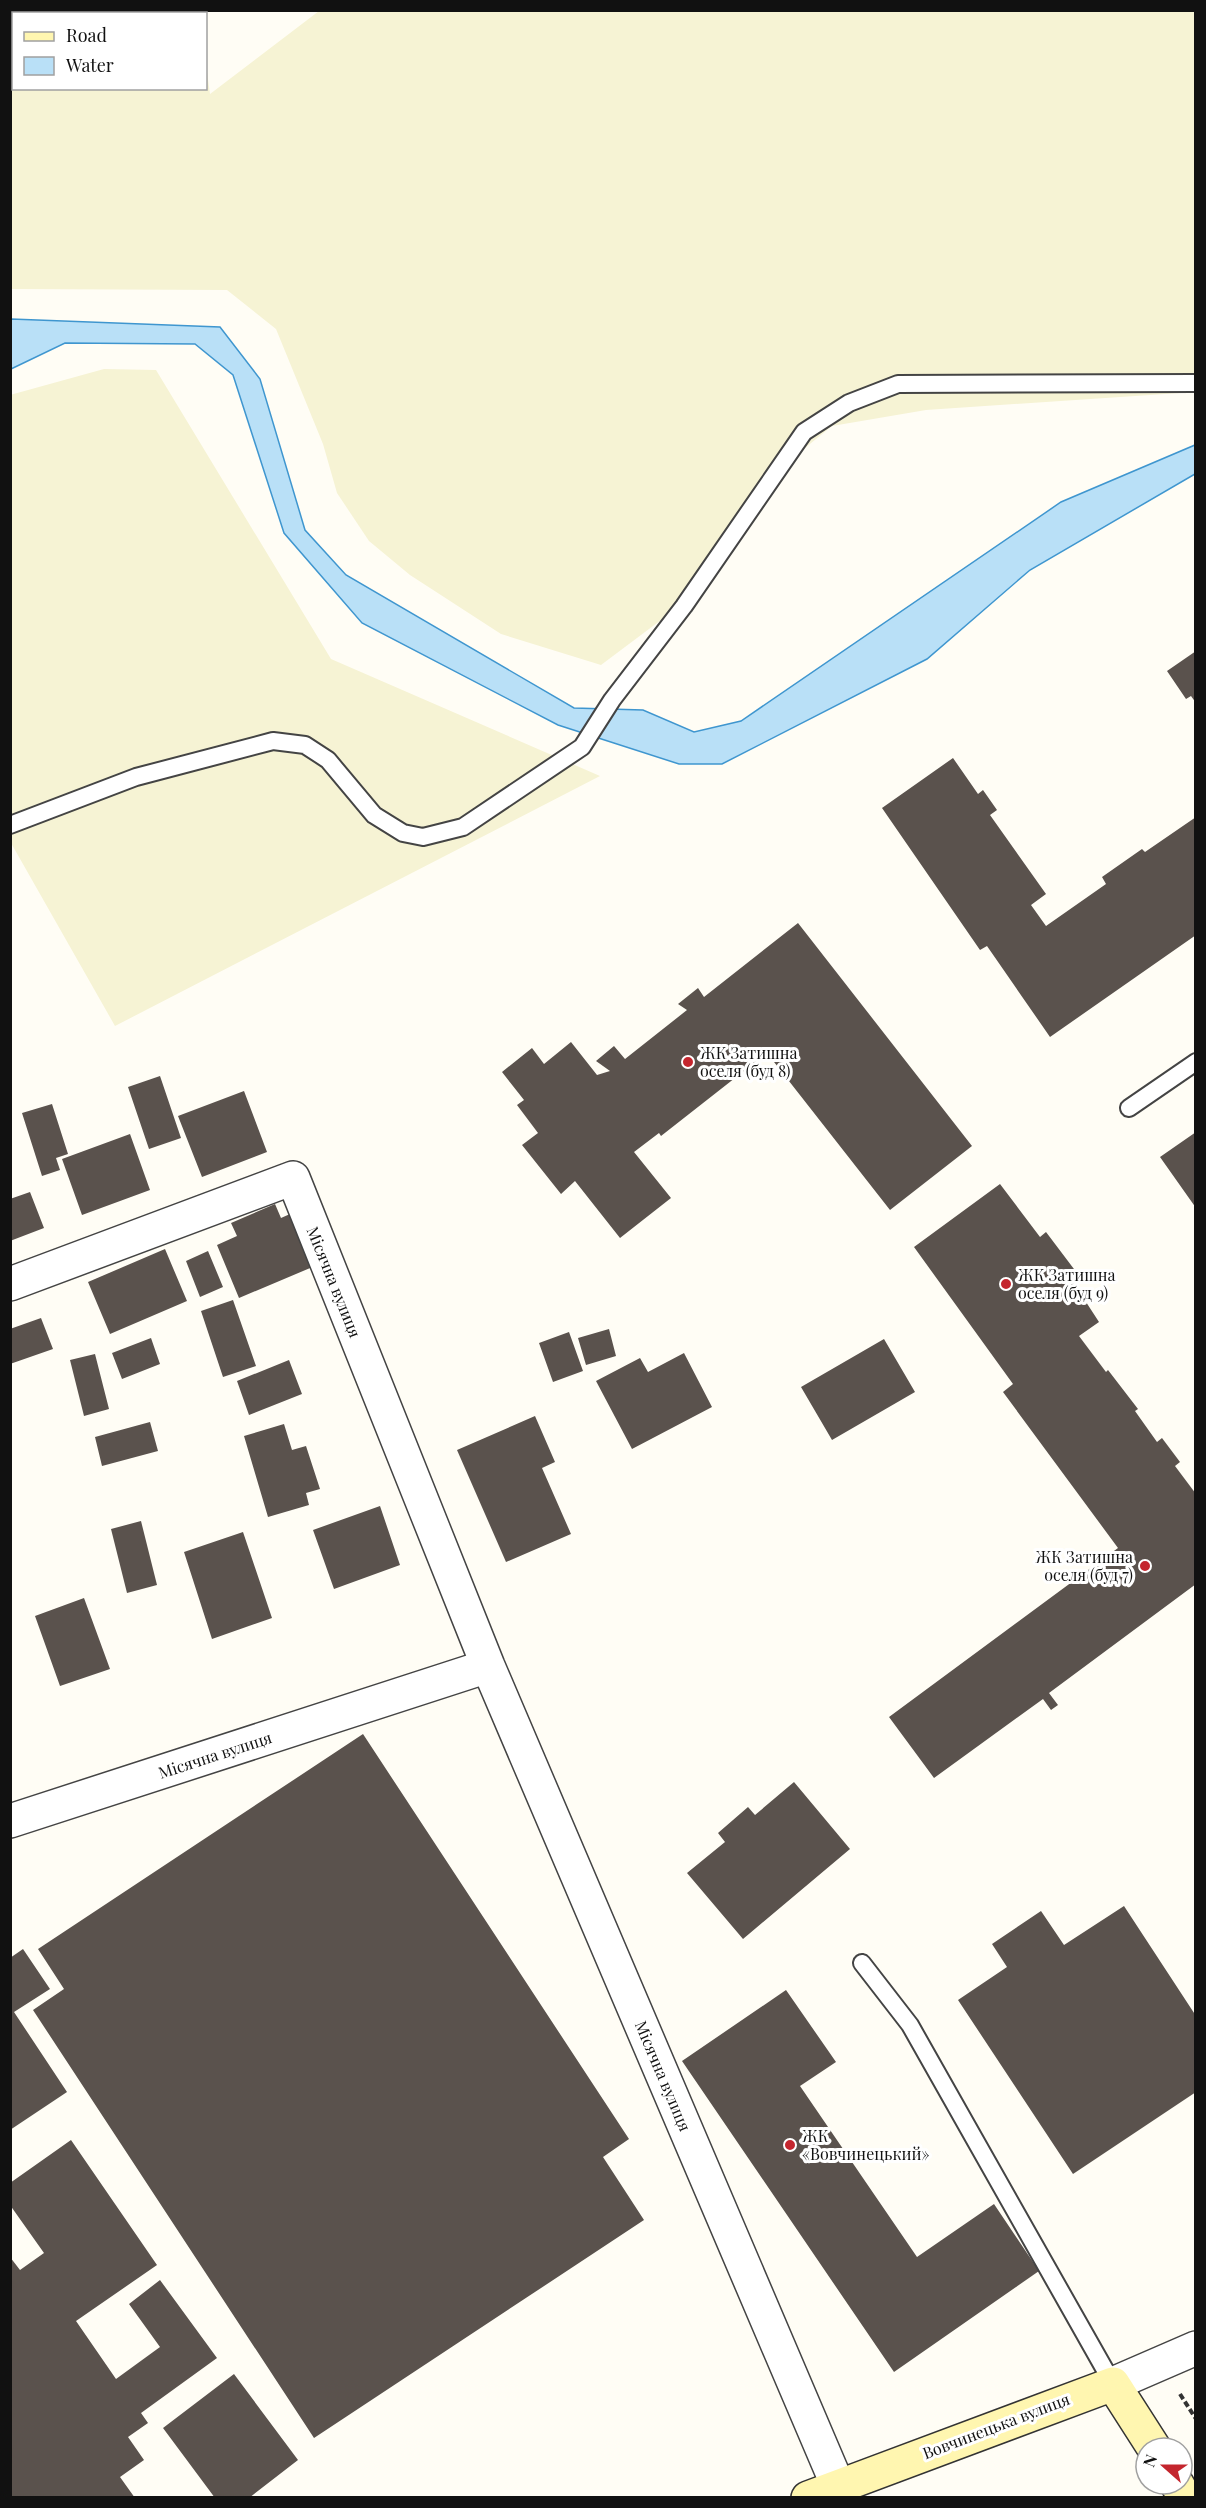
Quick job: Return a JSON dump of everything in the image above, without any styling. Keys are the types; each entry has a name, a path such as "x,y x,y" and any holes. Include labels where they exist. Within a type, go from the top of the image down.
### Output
{"street":[{"name":"Місячна вулиця","path":"10,1284 293,1178 488,1666 830,2494"},
{"name":"Місячна вулиця","path":"10,1821 488,1666"},
{"path":"1146,2436 1113,2384 1196,2348"},
{"name":"Вовчинецька вулиця","path":"830,2494 1113,2384"}],"lane":[{"path":"10,825 136,777 273,741 305,745 328,760 374,815 403,833 423,837 463,827 582,747 612,700 684,606 804,432 849,403 898,384 1196,383"},
{"path":"1129,1108 1196,1062"},
{"path":"862,1963 910,2025 1113,2384"}],"shaded area":[{"path":"10,11 198,11 12,12 12,90 207,90 207,72 210,94 319,11 1195,11 1195,392 926,410 832,426 773,474 665,617 601,665 501,634 410,575 369,541 337,493 323,444 276,329 227,290 11,289"},
{"path":"104,369 156,370 331,659 600,776 115,1026 11,843 10,395"}],"water":[{"path":"11,319 220,327 260,379 305,530 346,575 574,708 643,710 694,732 741,721 1061,502 1195,445 1195,474 1030,570 927,659 722,764 679,764 558,725 362,623 284,533 233,375 195,344 65,343 11,369"}],"building":[{"path":"1196,651 1196,703 1191,696 1186,699 1167,671"},
{"path":"953,758 978,794 983,790 997,810 990,815 1046,894 1031,905 1046,926 1106,884 1102,877 1142,849 1145,852 1196,817 1196,935 1050,1037 987,946 980,950 882,808"},
{"name":"ЖК Затишна оселя (буд 8)","path":"798,923 972,1146 890,1210 767,1053 661,1136 659,1133 634,1152 671,1198 620,1238 575,1181 561,1194 522,1145 538,1133 517,1105 524,1100 502,1072 532,1048 544,1064 571,1042 597,1075 610,1071 596,1061 614,1046 625,1059 687,1010 678,1004 698,988 704,997"},
{"path":"160,1076 181,1138 149,1149 128,1087"},
{"path":"244,1091 267,1152 202,1177 178,1116"},
{"path":"52,1104 68,1154 56,1158 60,1170 42,1176 22,1113"},
{"path":"1196,1132 1196,1208 1160,1157"},
{"path":"130,1134 150,1190 82,1215 62,1159"},
{"name":"ЖК Затишна оселя (буд 7)","path":"1000,1184 1040,1237 1046,1232 1080,1277 1073,1282 1099,1322 1079,1336 1138,1409 1135,1411 1157,1442 1162,1438 1180,1462 1175,1466 1196,1494 1196,1584 1049,1693 1058,1705 1051,1710 1043,1699 934,1778 889,1717 1118,1548 1003,1392 1013,1384 914,1247"},
{"path":"30,1192 44,1228 10,1241 10,1199"},
{"path":"275,1204 281,1218 299,1210 322,1263 239,1298 217,1245 237,1236 231,1223"},
{"path":"165,1249 187,1301 110,1334 88,1282"},
{"path":"208,1251 223,1287 200,1297 186,1261"},
{"path":"233,1300 256,1366 223,1377 201,1311"},
{"path":"41,1318 53,1349 10,1364 10,1329"},
{"path":"609,1329 616,1356 586,1365 578,1338"},
{"path":"569,1332 583,1371 553,1382 539,1343"},
{"path":"151,1338 160,1364 122,1379 112,1353"},
{"path":"884,1339 915,1392 832,1440 801,1387"},
{"path":"684,1353 712,1407 632,1449 596,1381 640,1358 648,1372"},
{"path":"95,1354 109,1409 84,1416 70,1360"},
{"path":"289,1360 302,1394 249,1415 237,1381"},
{"path":"535,1416 555,1462 542,1468 571,1534 506,1562 457,1450"},
{"path":"150,1422 158,1451 102,1466 95,1437"},
{"path":"284,1424 292,1450 306,1446 320,1489 306,1493 309,1505 268,1517 244,1436"},
{"path":"380,1506 400,1565 334,1589 313,1530"},
{"path":"141,1521 157,1585 127,1593 111,1529"},
{"path":"243,1532 272,1618 212,1639 184,1552"},
{"path":"84,1598 110,1669 60,1686 35,1616"},
{"path":"363,1734 629,2139 603,2157 644,2220 314,2438 33,2010 64,1989 38,1949"},
{"path":"794,1782 850,1849 743,1939 687,1873 725,1842 718,1833 748,1807 755,1815"},
{"path":"1124,1906 1196,2016 1196,2092 1073,2174 958,2000 1007,1967 992,1944 1041,1911 1064,1945"},
{"path":"23,1949 50,1989 14,2012 67,2092 10,2130 10,1958"},
{"name":"ЖК «Вовчинецький»","path":"786,1990 836,2062 800,2086 917,2257 994,2204 1039,2271 894,2372 682,2061"},
{"path":"71,2140 157,2265 76,2321 116,2379 160,2347 129,2304 160,2280 217,2358 141,2413 148,2423 128,2437 144,2460 120,2477 135,2498 10,2498 10,2257 20,2270 44,2253 10,2205 10,2183"},
{"path":"234,2374 298,2460 249,2498 215,2498 163,2428"}],"place":[{"name":"ЖК Затишна оселя (буд 8)","path":"688,1062"},
{"name":"ЖК Затишна оселя (буд 9)","path":"1006,1284"},
{"name":"ЖК Затишна оселя (буд 7)","path":"1145,1566"},
{"name":"ЖК «Вовчинецький»","path":"790,2145"}]}
